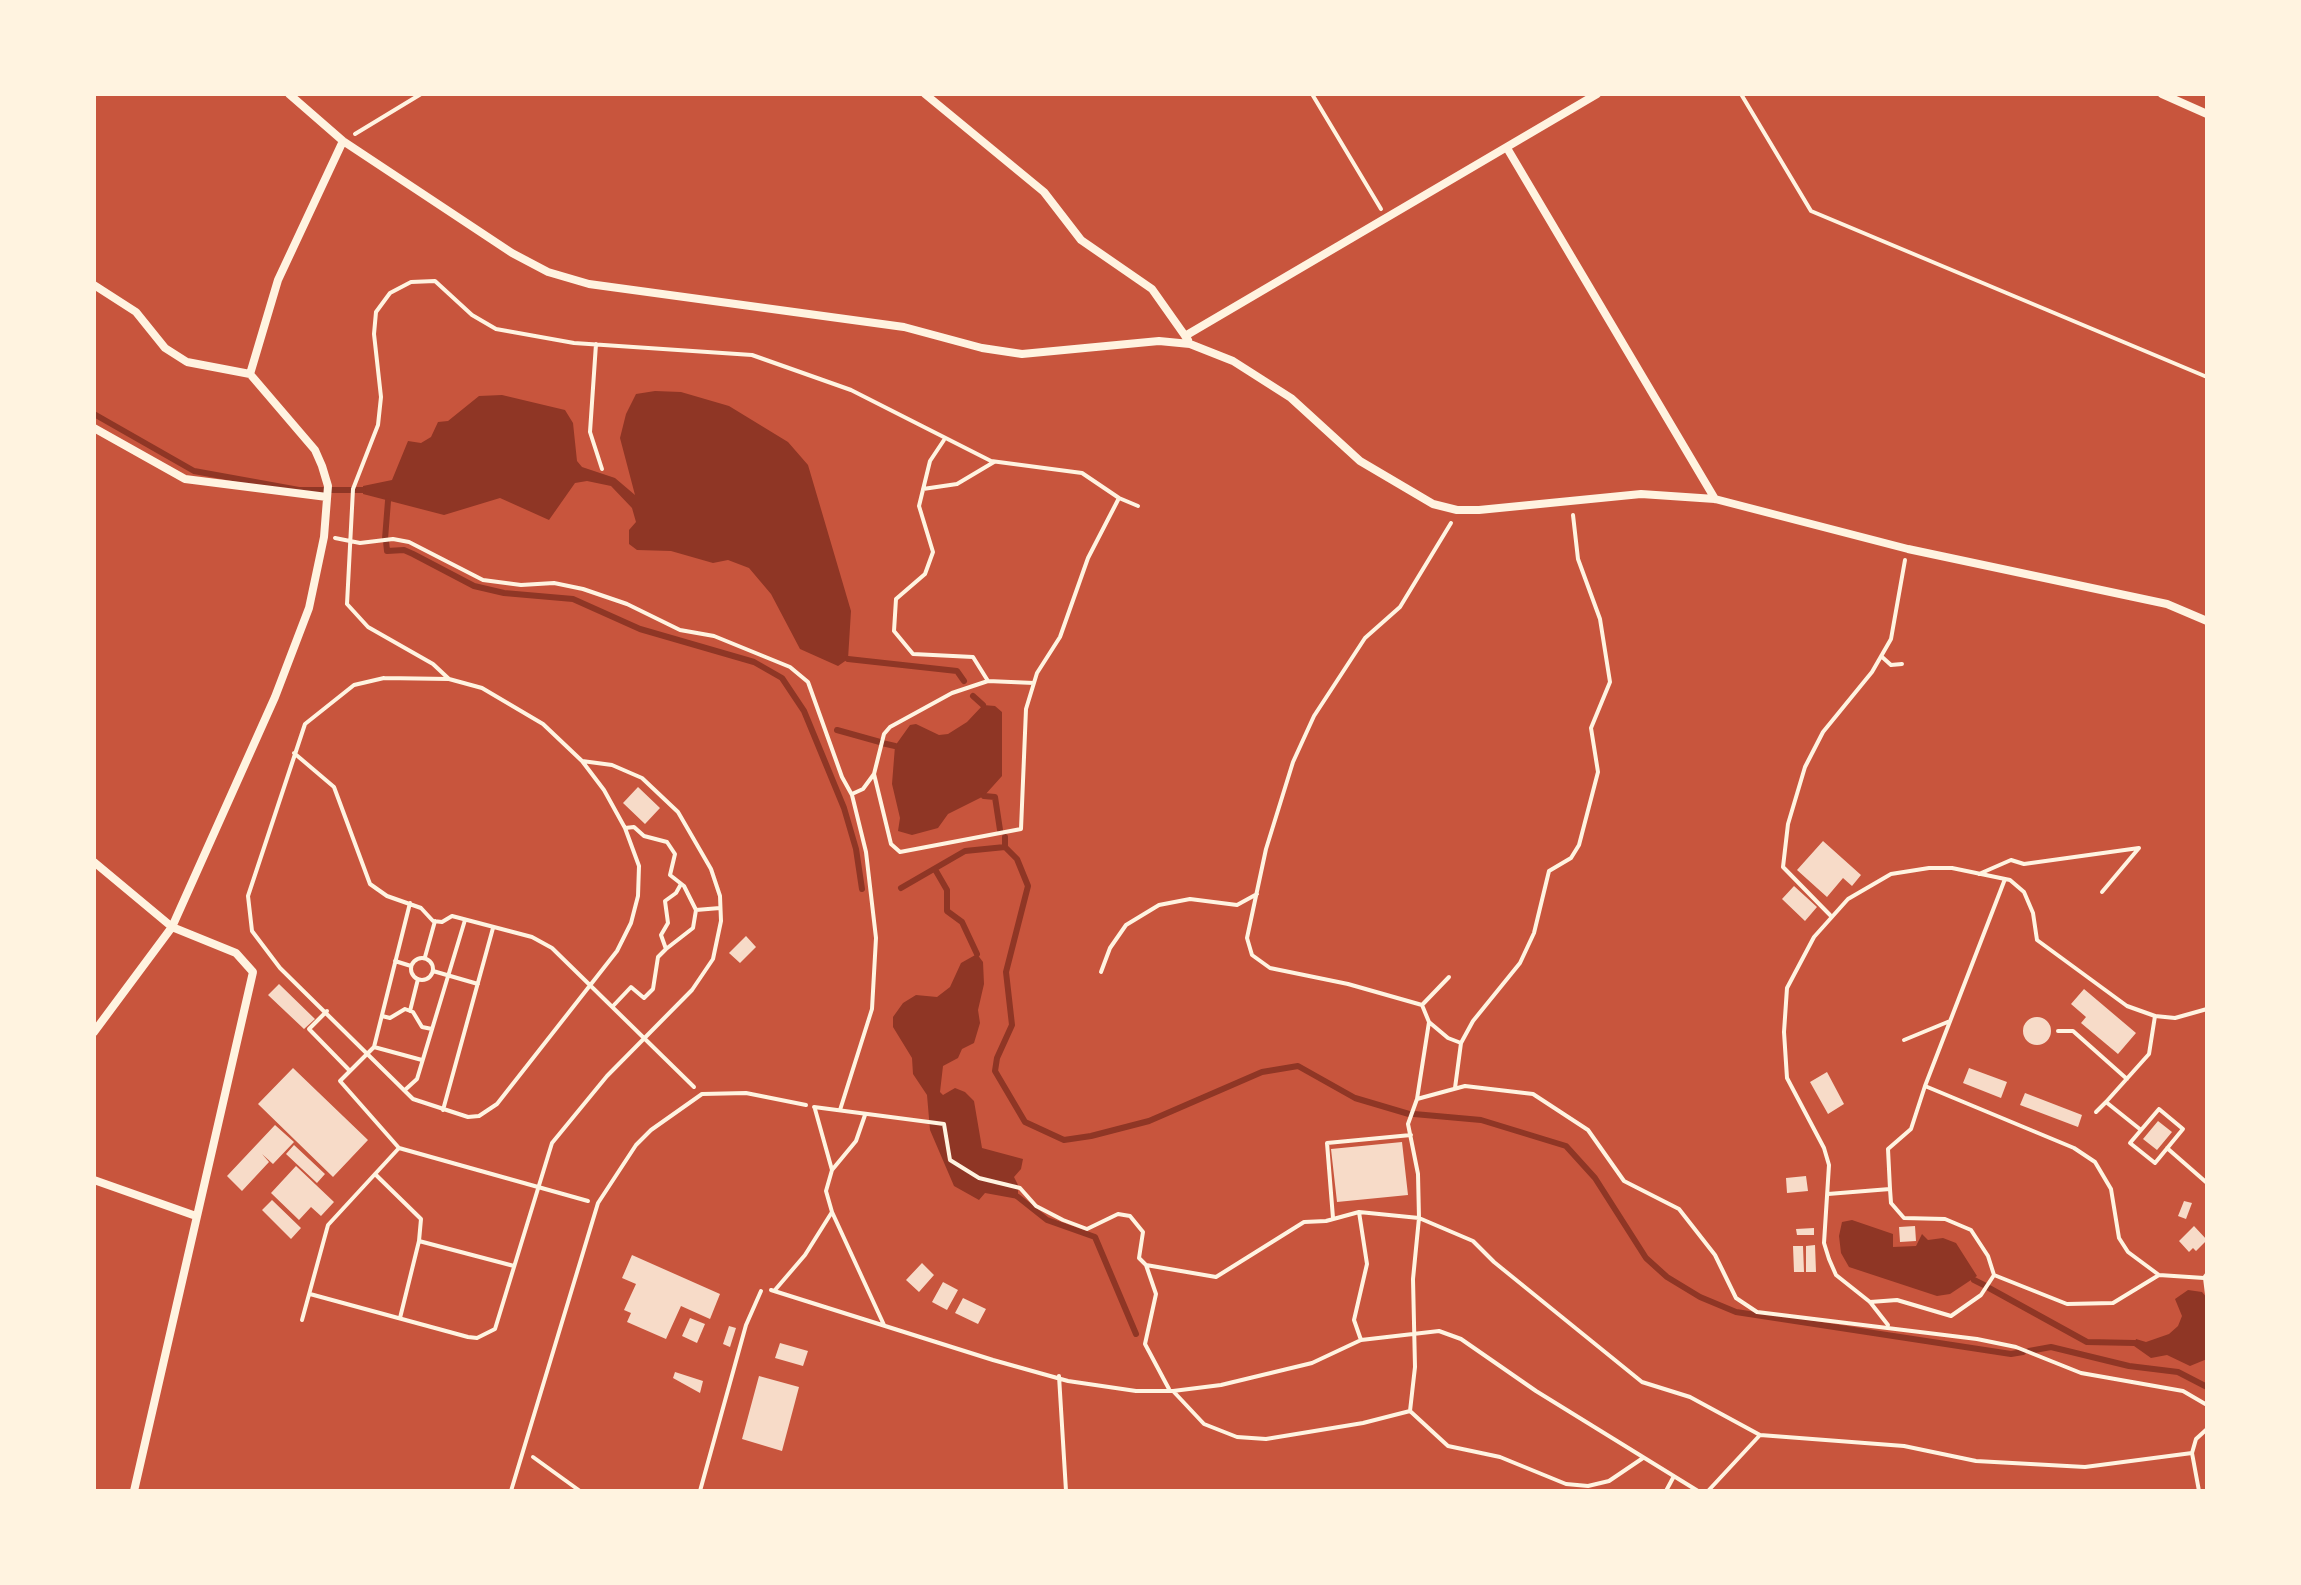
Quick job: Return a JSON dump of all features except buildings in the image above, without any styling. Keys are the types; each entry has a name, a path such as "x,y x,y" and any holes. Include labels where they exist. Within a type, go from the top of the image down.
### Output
{"street":[{"path":"289,94 343,141 512,253 548,272 589,284 904,327 982,348 1022,354 1188,340 1233,361 1291,398 1360,461 1433,504 1457,510 1641,494 1715,499 1908,549 2167,604 2207,621"},
{"path":"925,94 1044,192 1081,240 1152,289 1188,340"},
{"path":"1188,340 1597,94"},
{"path":"2162,94 2207,114"},
{"path":"250,374 278,280 343,141"},
{"path":"1507,148 1715,499"},
{"path":"94,285 136,312 165,348 187,362 250,374 315,450 328,486 324,537 309,608 275,697 172,927 94,1032"},
{"path":"94,428 185,479 327,497"},
{"path":"94,862 172,927 236,953 253,972 134,1491"},
{"path":"94,1180 196,1216"}],"lane":[{"path":"511,1491 598,1203 636,1145 651,1130 702,1094 746,1093 806,1105"},
{"path":"700,1491 746,1325 761,1291"}],"path":[{"path":"343,141 421,94"},
{"path":"1312,94 1387,219"},
{"path":"1741,94 1811,211 2207,377"},
{"path":"449,679 433,664 377,633 353,614 347,604 346,575 353,491 378,425 381,397 374,334 376,312 390,293 411,282 435,281 472,315 496,329 545,339 752,355 851,390 944,440 995,462 1082,473 1119,498 1138,506"},
{"path":"596,344 590,432 602,469"},
{"path":"944,440 930,461 919,506 933,552 925,574 896,599 894,631 913,654 973,657 988,681"},
{"path":"923,489 957,484 995,462"},
{"path":"874,774 891,844 900,852 1021,829 1022,734 1034,683 1060,637 1088,558 1119,498"},
{"path":"1455,1088 1461,1043 1473,1021 1520,963 1534,933 1549,871 1571,858 1579,845 1598,772 1591,728 1610,682 1600,619 1578,559 1571,501"},
{"path":"1422,1005 1348,984 1288,973 1258,961 1247,938 1266,849 1293,762 1314,716 1365,638 1400,607 1446,537 1457,510"},
{"path":"324,537 360,543 393,539 409,542 483,580 521,585 554,583 583,589 627,604 680,630 714,636 790,667 808,682 816,697 842,777 852,795 866,852 877,971 872,1009 840,1110"},
{"path":"1830,915 1783,867 1788,824 1805,767 1823,732 1891,639 1908,549"},
{"path":"1881,656 1891,665 1902,664"},
{"path":"384,678 449,679 482,688 543,724 582,761 604,790 625,828 639,866 638,896 631,923 617,951 592,984 487,1113 468,1117 413,1099 262,949 252,931 248,896 251,883 294,753 305,724 354,685 384,678"},
{"path":"852,795 863,789 874,774 884,734 890,727 952,693 988,681 1034,683"},
{"path":"294,753 334,787 370,884 387,896 410,903 435,921"},
{"path":"310,1294 468,1337 487,1334 495,1329 552,1143 565,1123 692,990 713,959 721,921 711,869 678,812 642,778 612,765 582,761"},
{"path":"614,1005 631,987 644,998 653,989 658,957 693,928 696,910 681,884 670,875 675,854 667,842 644,836 634,827 625,828"},
{"path":"1979,874 2011,860 2024,864 2139,848 2102,892"},
{"path":"1888,1326 1870,1302 1845,1285 1829,1259 1824,1243 1830,1178 1824,1148 1787,1078 1784,1032 1787,988 1814,937 1830,915 1848,899 1891,874 1952,868 2005,879 2024,892 2033,913 2037,940 2116,998 2155,1016 2175,1018 2206,1010"},
{"path":"1994,1275 1988,1256 1971,1230 1945,1219 1904,1218 1891,1203 1888,1149 1911,1129 2005,879"},
{"path":"666,949 661,935 668,923 665,901 681,884"},
{"path":"1101,972 1126,925 1159,905 1190,899 1237,905 1257,894"},
{"path":"410,903 374,1047 340,1081 399,1148 598,1203"},
{"path":"696,910 720,908"},
{"path":"435,921 452,916 532,937 552,948 647,1037 702,1094"},
{"path":"405,1089 417,1079 465,920"},
{"path":"425,958 435,921"},
{"path":"443,1110 493,928"},
{"path":"411,966 417,959 425,958 430,961 433,971"},
{"path":"395,961 411,966"},
{"path":"411,966 418,979"},
{"path":"433,971 478,984"},
{"path":"418,979 429,977 433,971"},
{"path":"1422,1005 1449,977"},
{"path":"410,1011 418,979"},
{"path":"1422,1005 1429,1022 1448,1038 1461,1043"},
{"path":"381,1016 390,1018 405,1009 422,1027 432,1029"},
{"path":"327,1011 309,1029 350,1071"},
{"path":"2096,1112 2149,1054 2155,1016"},
{"path":"1904,1040 1950,1021"},
{"path":"1410,1411 1415,1334 1413,1279 1419,1218 1418,1174 1408,1124 1417,1099 1429,1022"},
{"path":"2058,1031 2073,1031 2127,1079"},
{"path":"374,1047 422,1060"},
{"path":"1925,1086 2074,1148 2095,1162 2111,1189 2119,1238 2128,1252 2159,1275"},
{"path":"1417,1099 1455,1088 1533,1094 1588,1130 1624,1181 1679,1209 1715,1255 1736,1298 1757,1312 1888,1326 2016,1347 2081,1373 2183,1391 2207,1405"},
{"path":"2106,1102 2141,1130"},
{"path":"806,1105 944,1124 950,1160 979,1178 1020,1188 1036,1206 1063,1220 1087,1229 1118,1214 1130,1216 1143,1232 1139,1258 1146,1265 1156,1294 1146,1349 1171,1391 1204,1424 1237,1437 1285,1436 1363,1423 1410,1411"},
{"path":"814,1107 832,1170"},
{"path":"2159,1109 2183,1129 2167,1148 2155,1163 2130,1143 2159,1109"},
{"path":"865,1115 856,1141 832,1170 826,1191 832,1212 884,1325"},
{"path":"1333,1218 1327,1143 1411,1135"},
{"path":"302,1320 328,1225 399,1148"},
{"path":"2167,1148 2206,1180"},
{"path":"375,1174 421,1219 419,1241 400,1318"},
{"path":"1828,1194 1890,1189"},
{"path":"775,1290 805,1255 832,1212"},
{"path":"1146,1265 1216,1277 1304,1222 1359,1212 1419,1218 1473,1241 1494,1262 1642,1382 1690,1397 1760,1435 1904,1446 1976,1461 2085,1467 2192,1453"},
{"path":"1359,1212 1367,1264 1354,1320 1361,1340"},
{"path":"419,1241 514,1266"},
{"path":"1870,1302 1897,1300 1951,1316 1981,1295 1994,1275"},
{"path":"1994,1275 2067,1304 2113,1303 2159,1275 2206,1277 2207,1294"},
{"path":"761,1291 775,1290 1068,1381 1136,1391 1171,1391 1221,1385 1312,1363 1361,1340 1439,1331 1461,1339 1698,1491"},
{"path":"1059,1376 1066,1491"},
{"path":"1410,1411 1448,1446 1500,1457 1566,1484 1588,1486 1609,1481 1643,1458"},
{"path":"2199,1491 2192,1453 2196,1439 2207,1429"},
{"path":"1708,1491 1760,1435"},
{"path":"524,1450 580,1491"},
{"path":"1666,1491 1674,1476"}],"shaded area":[{"path":"681,392 729,406 788,442 808,465 851,611 848,659 838,666 800,649 771,594 749,568 728,560 713,563 671,551 637,550 629,544 629,530 636,522 632,508 611,486 587,481 575,483 549,520 500,498 444,515 363,494 363,486 392,480 408,441 421,443 431,437 438,422 448,421 479,396 502,395 565,410 573,423 577,461 582,467 615,478 635,495 620,438 626,414 636,394"},
{"path":"983,705 995,706 1002,712 1002,776 984,796 948,814 938,828 912,835 898,831 900,818 892,784 895,746 910,725 916,724 939,735 948,734 967,722"},
{"path":"977,954 983,962 984,984 978,1010 980,1023 974,1043 962,1049 958,1058 943,1066 940,1092 943,1095 955,1088 974,1101 982,1148 1023,1159 1021,1169 1014,1177 1018,1185 1018,1199 985,1193 979,1200 954,1186 930,1130 927,1095 913,1074 912,1058 893,1027 893,1017 903,1003 916,995 937,997 950,987 961,963"},
{"path":"1852,1220 1893,1234 1893,1247 1916,1246 1922,1234 1928,1240 1943,1238 1956,1243 1977,1276 1950,1294 1937,1296 1849,1267 1841,1253 1839,1236 1842,1222"},
{"path":"2188,1290 2202,1292 2207,1298 2207,1359 2190,1366 2167,1355 2151,1358 2134,1346 2136,1339 2146,1342 2169,1334 2178,1326 2182,1316 2175,1299"}],"waterway":[{"path":"94,414 194,471 299,490 363,490"},
{"path":"385,539 388,501"},
{"path":"386,541 387,551 404,550 474,586 504,593 573,599 640,629 754,662 782,678 804,711 844,808 856,849 862,889"},
{"path":"848,659 957,671 964,681"},
{"path":"973,696 983,705"},
{"path":"837,730 880,742"},
{"path":"882,743 895,746"},
{"path":"984,796 995,797 1000,830"},
{"path":"1005,837 1005,847 1017,859 1028,886 1006,972 1012,1025 997,1058 995,1071 1025,1122 1064,1140 1091,1136 1149,1121 1262,1072 1298,1066 1355,1098 1409,1114"},
{"path":"901,888 965,851 1005,847"},
{"path":"936,871 947,890 947,911 962,922 977,954"},
{"path":"1414,1114 1481,1120 1566,1146 1595,1178 1646,1258 1667,1277 1700,1297 1736,1312 2011,1354 2023,1352"},
{"path":"1018,1197 1047,1220 1095,1237 1136,1334"},
{"path":"1974,1280 1984,1285"},
{"path":"1989,1288 2087,1342 2135,1343"},
{"path":"2029,1351 2051,1347 2129,1366 2178,1372 2207,1387"}]}
